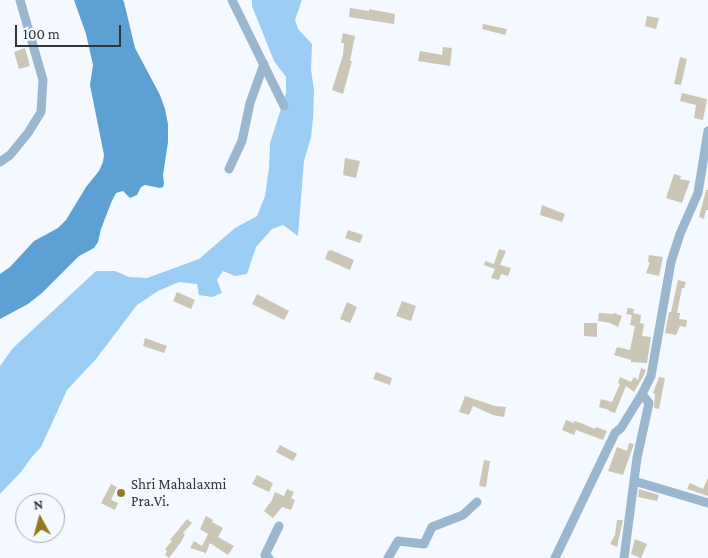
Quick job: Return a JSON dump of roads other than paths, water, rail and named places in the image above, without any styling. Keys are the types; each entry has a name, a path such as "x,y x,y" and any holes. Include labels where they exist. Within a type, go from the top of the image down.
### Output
{"street":[{"path":"0,162 10,155 28,133 41,112 43,80 20,0"},
{"path":"232,0 284,106"},
{"path":"229,169 242,141 250,103 264,64"},
{"path":"555,558 614,433 621,428 651,376 671,262 680,234 698,193 708,131"},
{"path":"624,558 638,450 649,402 642,394"},
{"path":"634,481 708,503"},
{"path":"388,558 398,541 424,544 432,527 463,516 477,502"},
{"path":"266,557 279,526"}],"place":[{"name":"Shri Mahalaxmi Pra.Vi.","path":"121,493"}]}
